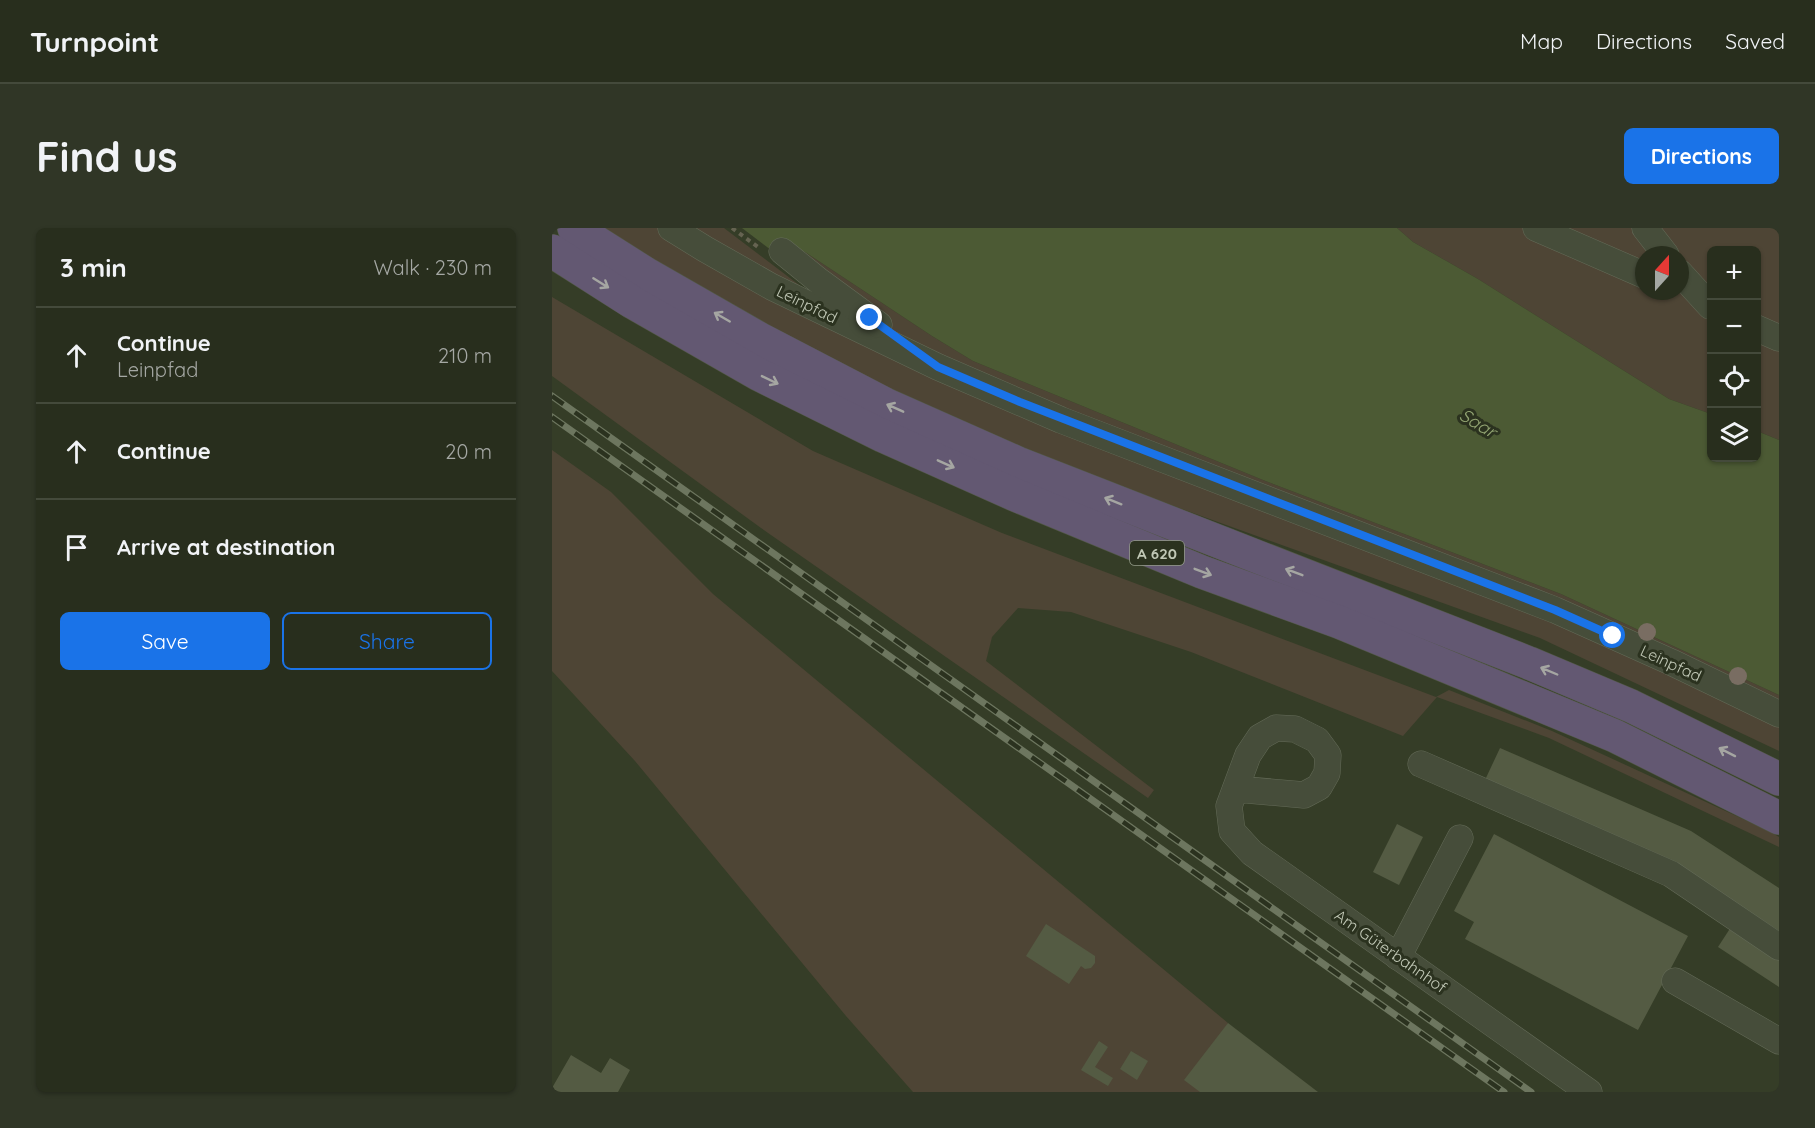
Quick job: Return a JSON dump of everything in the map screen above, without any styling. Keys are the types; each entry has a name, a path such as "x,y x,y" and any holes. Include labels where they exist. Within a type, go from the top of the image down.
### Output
{"highway":[{"name":"A 620","path":"574,228 645,273 762,340 885,404 1018,463 1570,680 1631,706 1779,779"},
{"name":"A 620","path":"552,251 632,302 758,374 883,436 1012,494 1202,572 1339,622 1596,727 1779,818"}],"lane":[{"name":"Leinpfad","path":"671,228 772,287 938,367 1072,424 1555,610 1779,714"},
{"path":"1536,228 1635,271"},
{"path":"1645,228 1659,246"},
{"path":"782,251 819,282 938,367"},
{"path":"1689,283 1707,302"},
{"path":"1689,296 1707,304"},
{"path":"1761,330 1779,338"},
{"path":"1421,764 1671,874 1779,946"},
{"name":"Am Güterbahnhof","path":"1236,789 1229,806 1232,831 1252,853 1589,1092"},
{"path":"1398,957 1460,838"},
{"path":"1675,981 1779,1041"}],"shaded area":[{"path":"597,228 724,228 811,294 824,275 787,246 805,252 973,361 1263,480 1561,594 1779,695 1779,751 1540,638 1021,451 781,342"},
{"path":"1397,228 1779,228 1779,440 1761,433 1761,246 1707,246 1707,413 1669,399 1478,279 1413,242"},
{"path":"552,297 813,451 1002,533 1436,697 1449,690 1552,731 1769,831 1779,837 1779,847 1549,738 1437,697 1403,736 1191,652 1071,612 1018,608 992,637 986,661 1154,790 1148,798 761,528 552,376"},
{"path":"552,450 611,492 713,594 1228,1023 1200,1092 913,1092 846,1016 635,761 552,671"}],"water":[{"name":"Saar","path":"742,228 1397,228 1413,242 1478,279 1669,399 1707,413 1707,462 1761,462 1761,433 1779,440 1779,695 1561,594 1263,480 973,361 805,252 787,246 779,256"}],"building":[{"path":"1500,748 1691,831 1779,888 1779,931 1676,864 1485,780"},
{"path":"1397,824 1423,837 1399,885 1373,872"},
{"path":"1494,834 1688,936 1638,1030 1465,939 1474,922 1454,911"},
{"path":"1046,924 1095,956 1095,963 1091,968 1085,969 1081,966 1069,984 1026,956"},
{"path":"1731,927 1779,958 1779,987 1718,947"},
{"path":"1228,1023 1318,1092 1200,1092 1184,1080"},
{"path":"1099,1041 1108,1047 1095,1067 1113,1078 1108,1086 1081,1070"},
{"path":"1131,1051 1148,1061 1137,1080 1120,1069"},
{"path":"571,1055 601,1073 610,1058 630,1070 618,1092 552,1092 552,1088"}],"railway":[{"path":"552,396 1531,1092"},
{"path":"552,417 1504,1092"}],"route":[{"path":"870,318 938,367 1082,428 1555,610 1613,636"}]}
